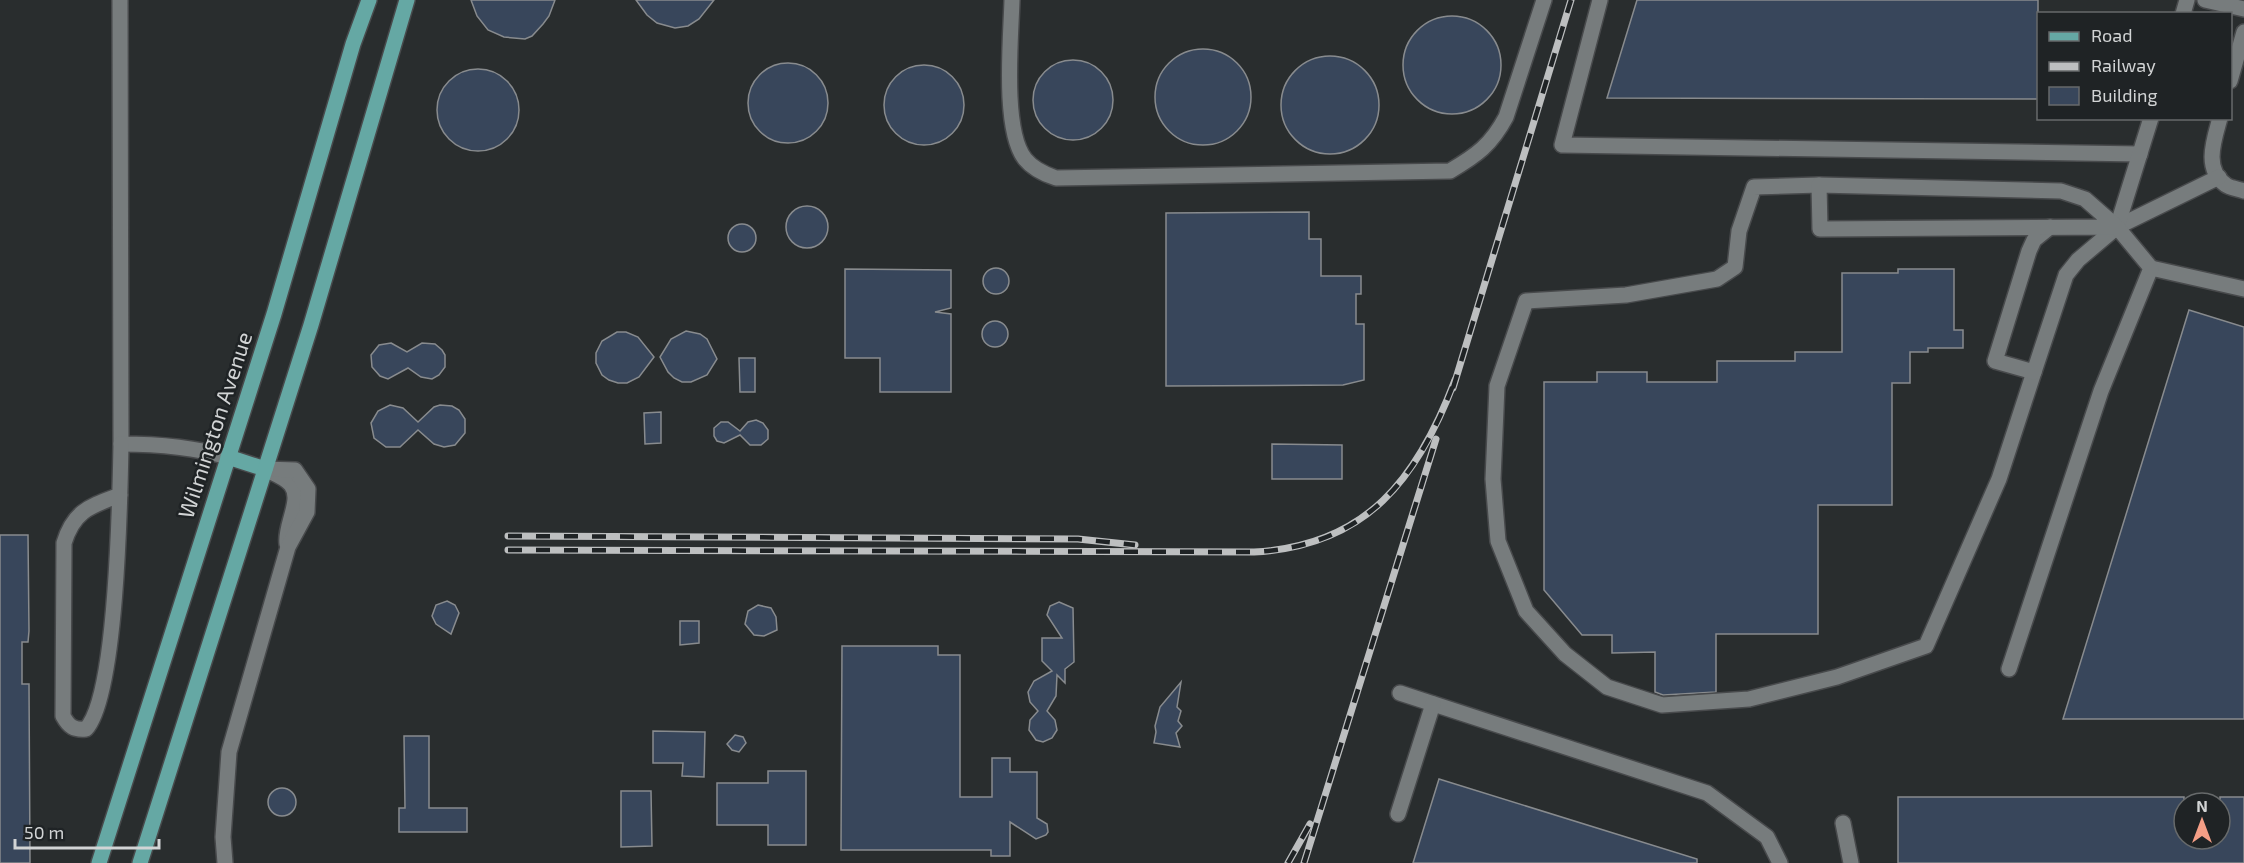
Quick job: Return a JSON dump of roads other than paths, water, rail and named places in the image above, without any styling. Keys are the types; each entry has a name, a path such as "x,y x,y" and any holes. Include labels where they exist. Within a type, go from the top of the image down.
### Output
{"main road":[{"name":"Wilmington Avenue","path":"99,863 274,314 353,44 369,0"},
{"path":"140,863 311,325 407,0"},
{"path":"228,457 265,469"}],"lane":[{"path":"120,0 120,495 112,617 102,691 94,720 86,729 77,730 68,725 63,716 64,543 76,518 88,506 120,495"},
{"path":"1012,0 1011,115 1024,159 1038,171 1056,178 1450,171 1477,156 1497,134 1506,117 1544,0"},
{"path":"1600,0 1562,145 2140,154"},
{"path":"2205,0 2244,9"},
{"path":"2232,74 2244,32"},
{"path":"2117,227 2150,120"},
{"path":"2219,120 2212,146 2212,168 2226,185 2244,191"},
{"path":"2219,177 2117,227 2078,260 2066,275 1999,479 1926,646 1837,677 1749,699 1662,705 1607,687 1565,654 1526,611 1498,541 1493,479 1497,386 1526,301 1626,294 1717,279 1735,267 1739,231 1754,187 1819,185 2061,191 2085,198 2117,227 2151,268 2244,289"},
{"path":"1819,185 1820,229 2117,227"},
{"path":"2034,372 1995,361 2029,251 2034,240 2050,227"},
{"path":"2009,669 2101,391 2151,268"},
{"path":"121,444 178,446 228,457"},
{"path":"225,863 223,837 229,752 288,547 307,512 308,489 295,470 265,469"},
{"path":"1400,693 1707,793 1767,837 1780,863"},
{"path":"1398,814 1433,704"},
{"path":"1843,823 1851,863"}],"railway":[{"path":"1453,388 1571,0"},
{"path":"508,550 1254,552 1294,547 1328,536 1358,521 1383,500 1405,476 1424,447 1455,380"},
{"path":"1304,863 1436,439"},
{"path":"508,536 1078,539 1135,545"},
{"path":"1288,863 1310,824"}]}
